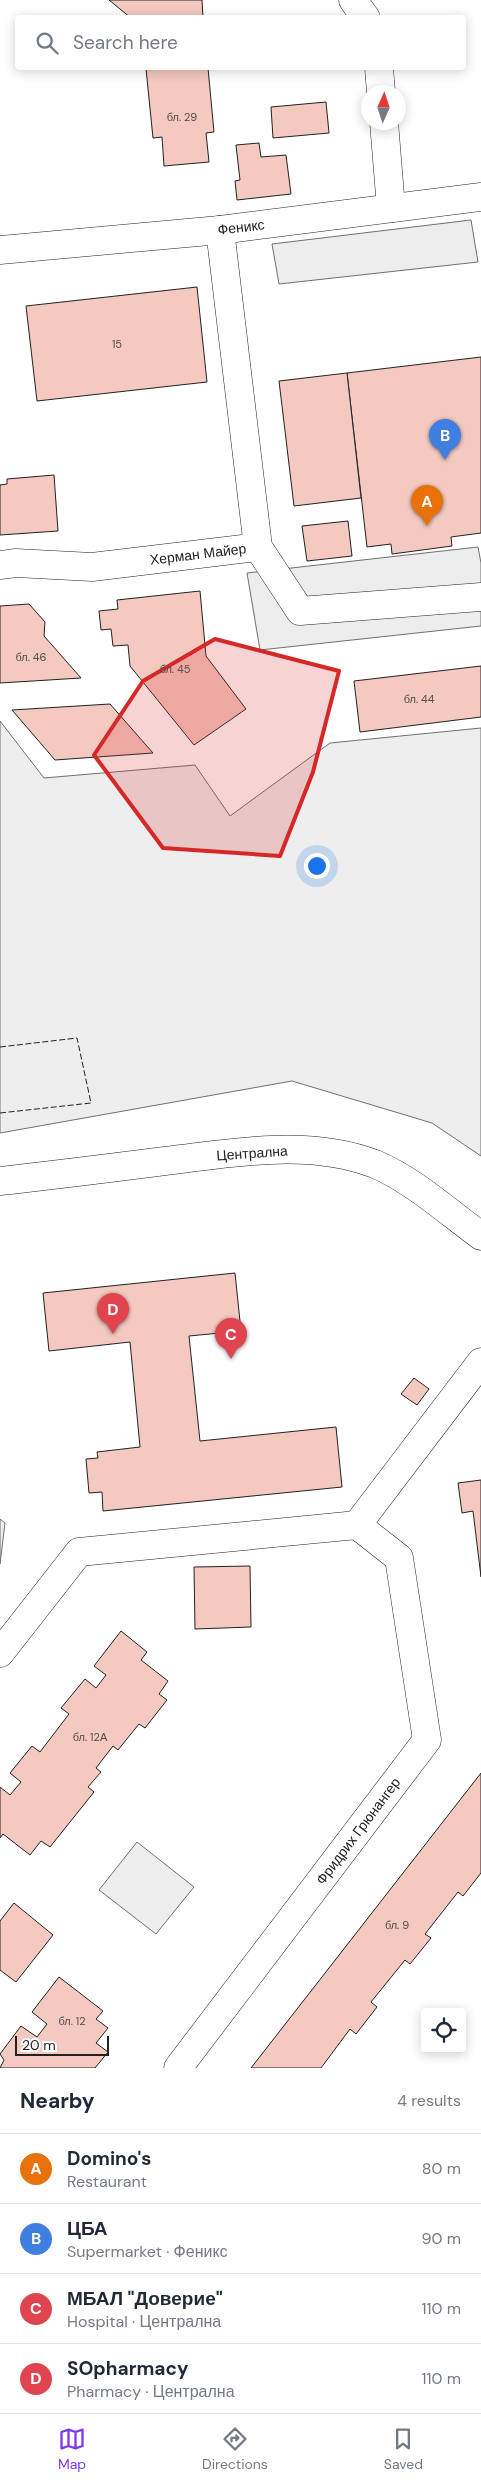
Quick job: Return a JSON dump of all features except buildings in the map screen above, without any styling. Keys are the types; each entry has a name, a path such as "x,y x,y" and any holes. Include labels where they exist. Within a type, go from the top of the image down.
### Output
{"street":[{"path":"353,0 364,15"},
{"path":"379,70 380,85"},
{"path":"385,130 391,208"},
{"name":"Феникс","path":"0,250 220,230 481,197"},
{"path":"220,230 258,547"},
{"name":"Херман Майер","path":"0,565 16,563 92,567 258,547 300,611 481,597"},
{"name":"Централна","path":"0,1181 260,1150 305,1150 340,1154 375,1165 404,1180 481,1236"},
{"path":"0,1653 79,1552 357,1525 481,1362"},
{"name":"Фридрих Грюнангер","path":"178,2068 427,1740 399,1558 357,1525"}],"highlighted area":[{"path":"215,639 339,671 313,772 280,856 163,848 94,755 143,681"}],"shaded area":[{"path":"471,220 478,262 279,284 272,244"},
{"path":"478,547 481,563 481,626 260,650 247,573"},
{"path":"0,721 44,778 195,765 230,816 330,743 481,728 481,1156 432,1123 292,1081 0,1133"},
{"path":"0,1519 5,1523 0,1564"},
{"path":"137,1842 194,1887 156,1934 99,1890"}],"fence":[{"path":"0,1047 77,1038 91,1103 0,1113"}],"place":[{"name":"ЦБА","path":"445,460"},
{"name":"Domino's","path":"427,526"},
{"name":"SOpharmacy","path":"113,1334"},
{"name":"МБАЛ \"Доверие\"","path":"231,1359"}]}
